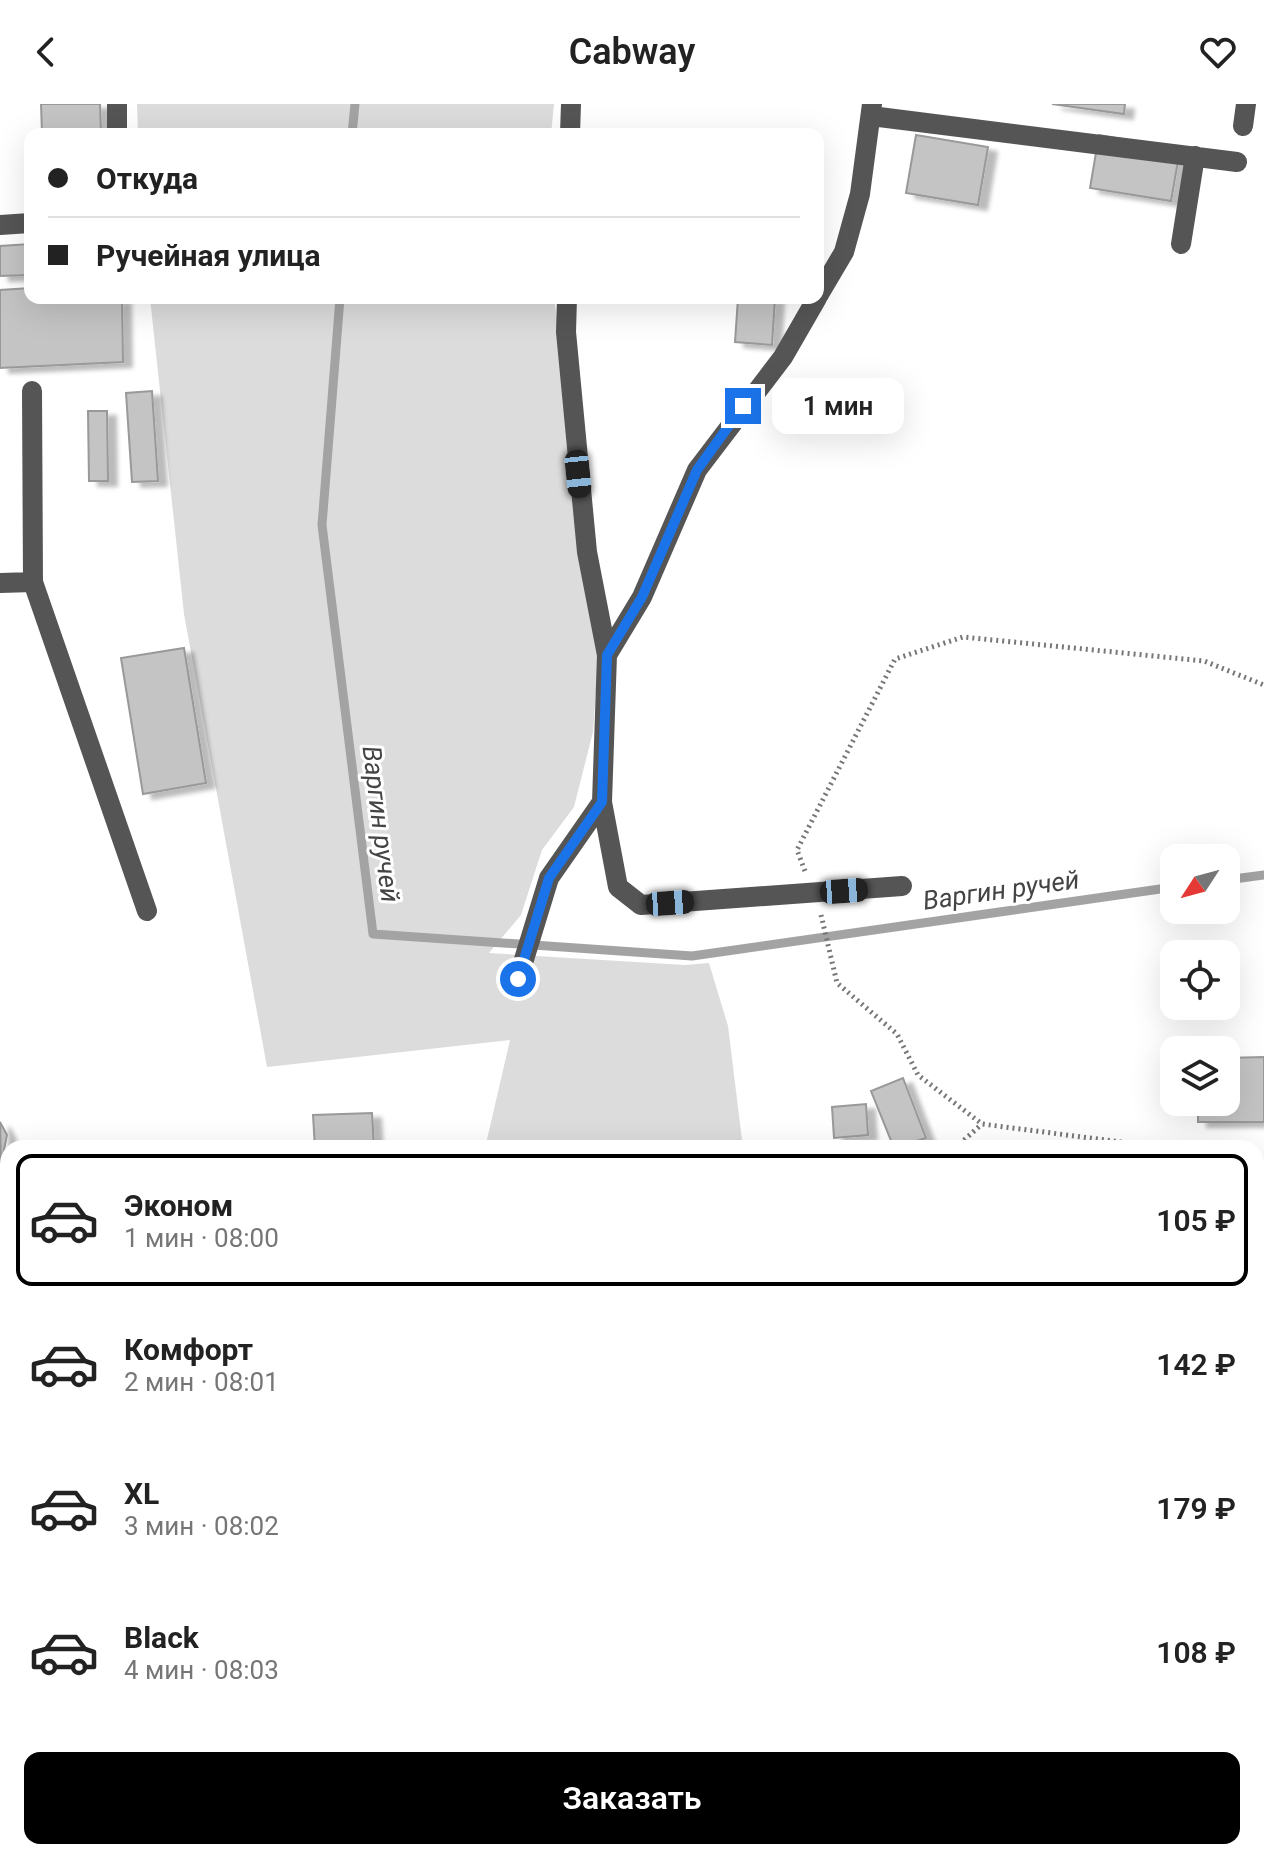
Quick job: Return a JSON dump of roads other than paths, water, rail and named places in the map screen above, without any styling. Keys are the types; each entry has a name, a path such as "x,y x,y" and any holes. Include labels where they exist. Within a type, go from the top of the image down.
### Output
{"street":[{"path":"117,104 117,128"},
{"path":"570,128 571,104"},
{"path":"1243,126 1246,104"},
{"path":"824,287 844,252 860,194 871,110 1237,162"},
{"path":"1181,244 1195,156"},
{"path":"0,225 24,223"},
{"path":"567,304 567,347 587,552 607,655 602,802 618,887 641,905 902,886"},
{"path":"607,655 642,597 697,470 783,357 814,304"},
{"path":"32,391 33,582 147,911"},
{"path":"0,583 33,582"},
{"path":"518,979 549,878 602,802"}],"waterway":[{"name":"Варгин ручей","path":"353,128 355,104"},
{"name":"Варгин ручей","path":"340,304 322,525 373,934 692,956 1160,889"},
{"name":"Варгин ручей","path":"1240,878 1264,875"}]}
